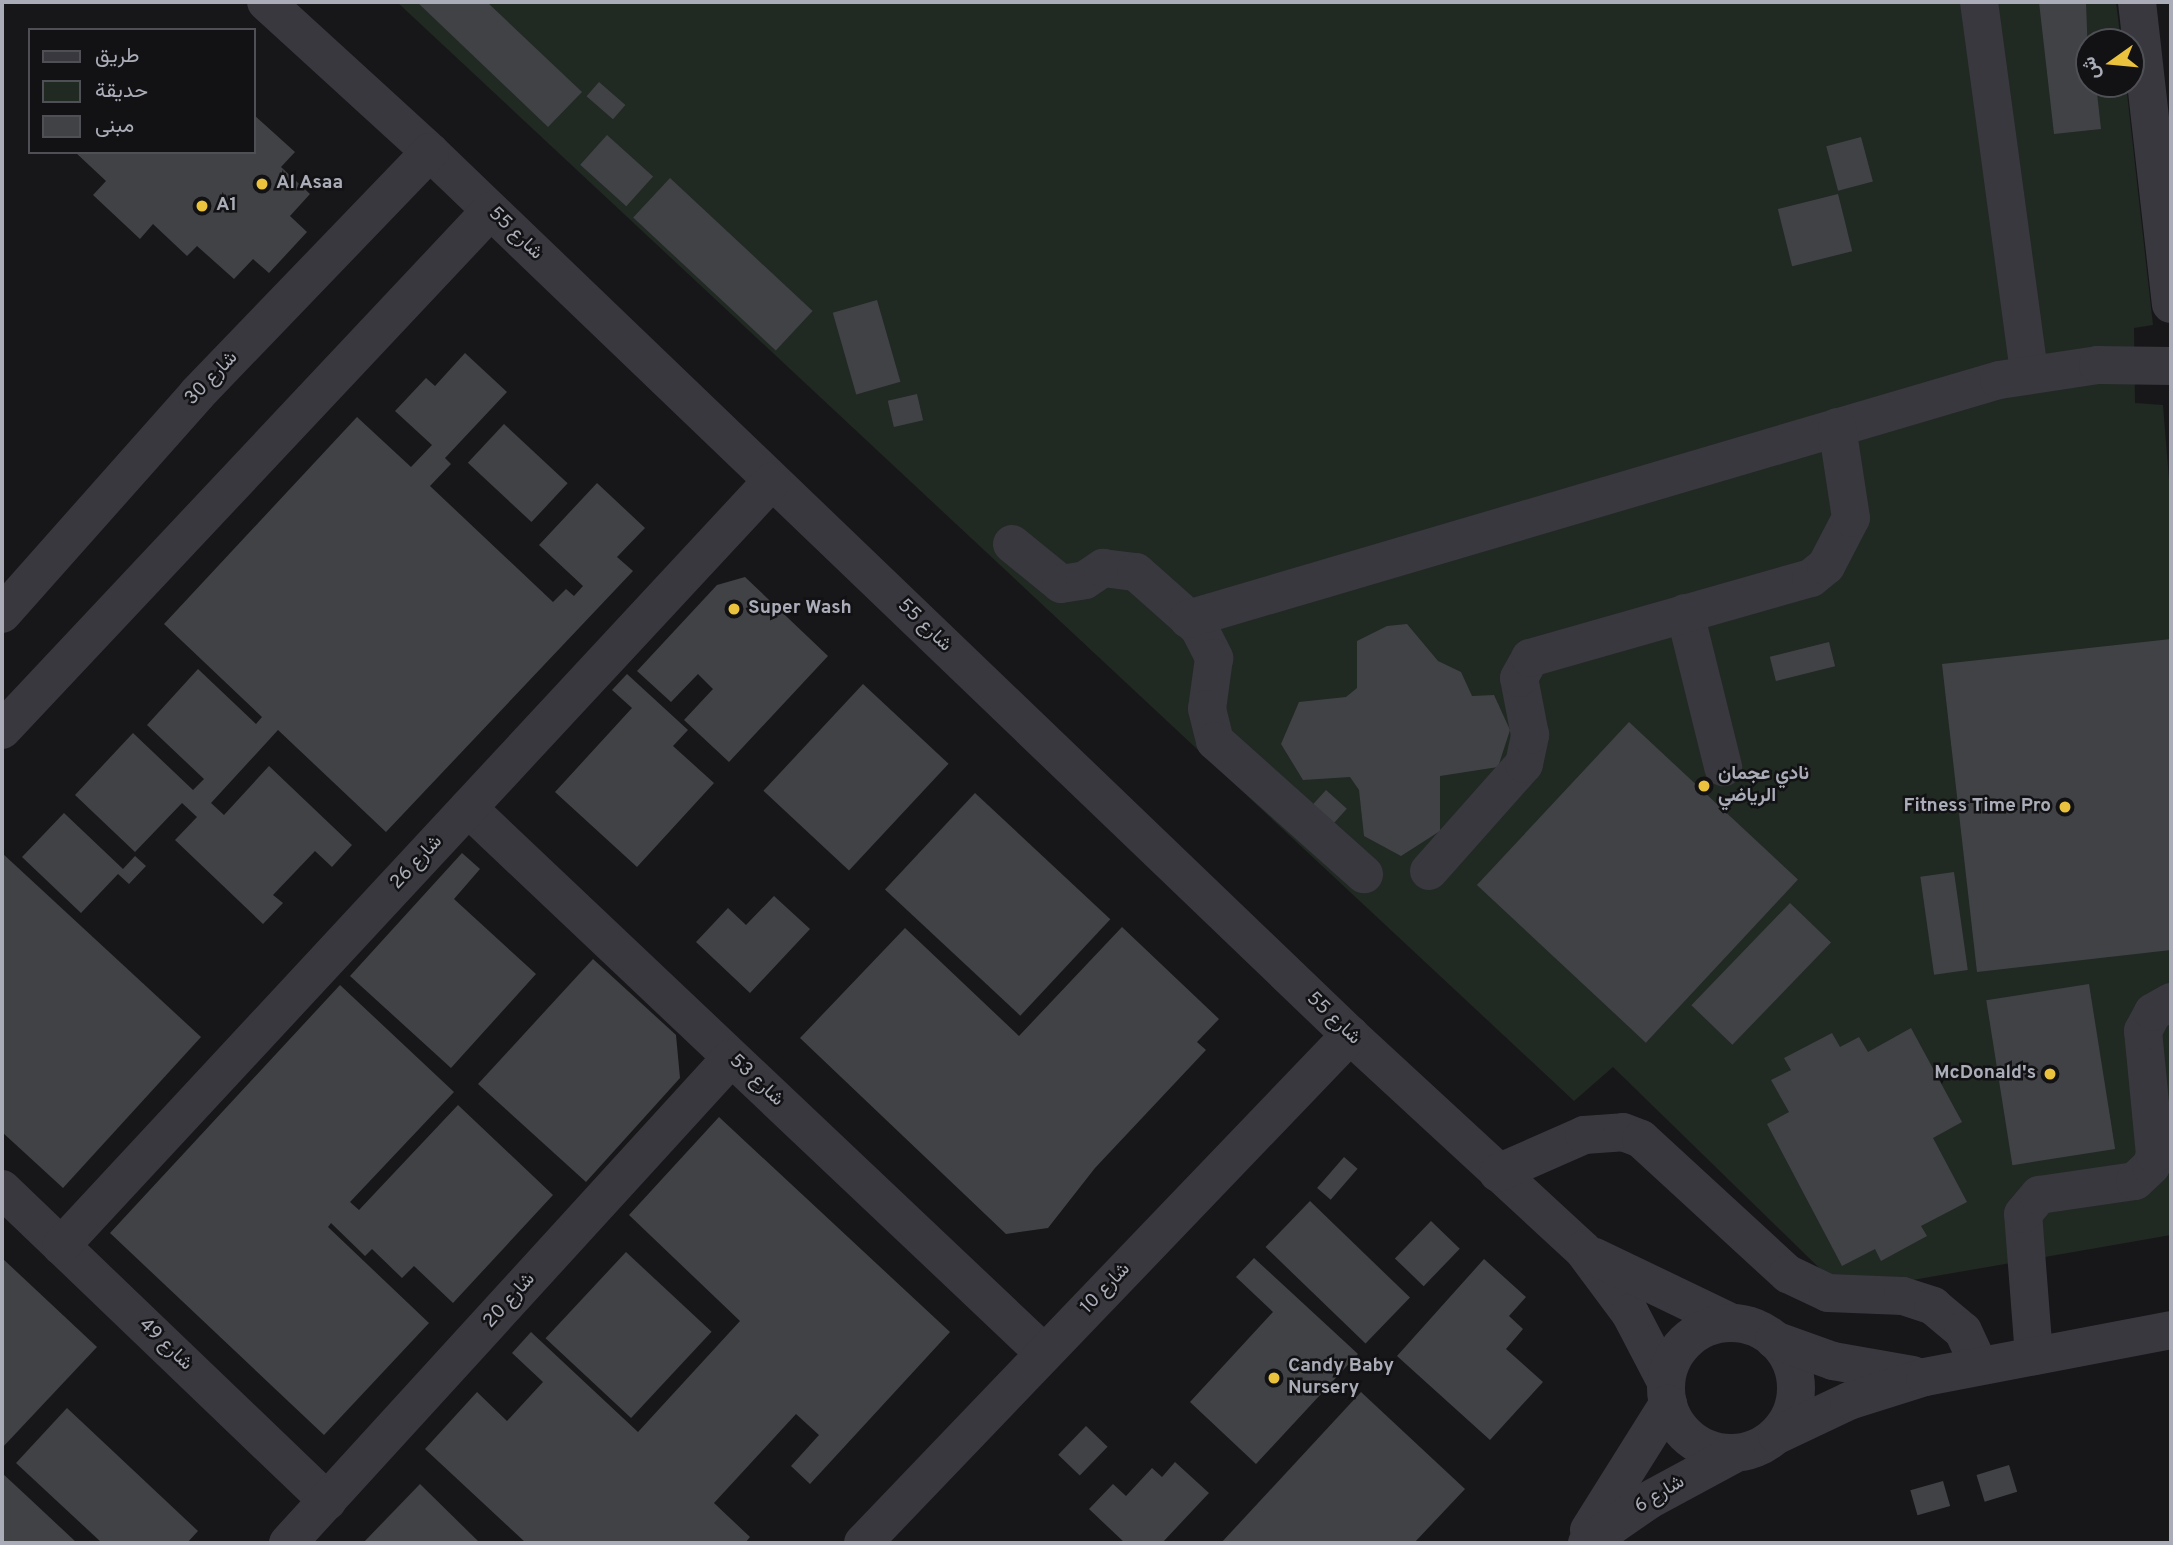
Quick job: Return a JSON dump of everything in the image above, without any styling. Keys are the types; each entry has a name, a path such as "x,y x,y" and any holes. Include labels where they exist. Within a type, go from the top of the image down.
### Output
{"street":[{"name":"شارع 55","path":"266,2 430,152 1350,1035 1583,1250 1630,1313 1667,1393"},
{"path":"1979,2 2029,374"},
{"path":"2137,2 2171,304"},
{"name":"شارع 30","path":"2,614 197,394 430,152"},
{"path":"2,730 490,211"},
{"path":"1188,619 1837,427 2029,374 2098,365 2171,366"},
{"path":"1429,871 1524,764 1530,735 1519,678 1530,658 1811,578 1838,552 1852,502 1837,427"},
{"name":"شارع 26","path":"61,1246 772,481"},
{"path":"1012,544 1061,584 1085,580 1103,568 1136,572 1188,619 1209,642 1214,658 1207,709 1214,741 1364,874"},
{"path":"1685,613 1723,767"},
{"name":"شارع 53","path":"468,808 1044,1353"},
{"path":"2034,1356 2023,1214 2039,1195 2134,1181 2151,1166 2143,1031 2153,1012 2171,1002"},
{"name":"شارع 10","path":"863,1543 1350,1035"},
{"name":"شارع 20","path":"288,1543 732,1058"},
{"path":"1498,1172 1584,1135 1623,1132 1641,1139 1788,1274 1828,1293 1903,1296 1933,1306 1963,1331 1979,1366"},
{"name":"شارع 49","path":"2,1189 327,1501"},
{"name":"شارع 55","path":"1583,1250 1732,1323"},
{"path":"1925,1377 1853,1366 1732,1323 1704,1330 1680,1346 1667,1393 1693,1441 1714,1452 1736,1453 1849,1401 1925,1377 2171,1330"},
{"path":"1774,1340 1794,1376 1792,1407 1777,1435"},
{"name":"شارع 6","path":"1579,1543 1667,1393"},
{"name":"شارع 6","path":"1587,1543 1649,1500 1736,1453"}],"green space":[{"name":"نادي عجمان الرياضي","path":"397,2 2116,2 2119,28 2075,28 2075,98 2128,98 2153,325 2134,328 2135,403 2163,405 2171,504 2171,1235 1844,1292 1613,1067 1574,1101"}],"building":[{"path":"417,2 487,2 582,92 548,127"},
{"path":"2039,2 2086,2 2087,28 2075,28 2075,98 2098,98 2101,129 2054,134"},
{"path":"599,82 625,105 613,119 587,96"},
{"name":"A1","path":"256,117 295,152 281,167 310,194 290,216 307,232 269,273 253,259 234,279 197,246 187,256 153,224 140,239 93,195 106,181 77,154 256,154"},
{"path":"607,135 653,176 626,206 580,165"},
{"path":"1861,137 1873,181 1838,191 1826,146"},
{"path":"670,178 813,311 776,350 633,217"},
{"path":"1838,194 1852,251 1792,266 1778,209"},
{"path":"877,300 900,382 856,394 833,313"},
{"path":"465,353 507,392 445,458 451,464 430,486 553,602 566,589 574,596 583,586 539,545 597,483 645,528 617,557 633,571 386,832 278,730 211,803 224,815 269,766 352,845 332,867 315,851 273,895 283,903 263,924 175,840 197,817 182,803 135,852 75,795 133,733 193,790 204,779 147,725 198,669 256,724 262,717 164,624 357,417 411,467 432,445 395,411 426,378 435,386"},
{"path":"917,394 923,420 894,427 888,401"},
{"path":"504,424 568,483 531,522 468,463"},
{"path":"745,577 828,656 729,762 684,720 713,689 698,674 671,702 637,671 717,585"},
{"path":"1407,624 1438,661 1461,672 1472,696 1494,695 1510,730 1498,767 1440,776 1440,831 1401,856 1364,836 1359,790 1350,777 1303,780 1281,744 1299,702 1346,697 1357,688 1357,641 1387,626"},
{"name":"Fitness Time Pro","path":"2171,639 2171,950 1977,972 1942,664"},
{"path":"1829,642 1835,666 1776,681 1770,657"},
{"path":"627,674 688,730 673,746 714,783 637,867 555,792 632,708 612,690"},
{"path":"863,684 949,764 849,871 763,791"},
{"path":"1629,722 1798,880 1646,1043 1477,885"},
{"path":"1326,790 1347,809 1328,830 1307,811"},
{"path":"975,793 1110,919 1020,1016 885,890"},
{"path":"64,813 123,869 135,856 146,866 129,884 118,874 81,913 22,857"},
{"path":"2,853 201,1037 63,1188 2,1132"},
{"path":"462,853 480,869 454,899 536,974 451,1068 350,976"},
{"path":"1954,872 1968,970 1934,975 1920,877"},
{"path":"774,896 810,929 750,993 696,942 728,908 746,925"},
{"path":"1790,903 1831,943 1732,1045 1691,1005"},
{"path":"1122,927 1219,1019 1197,1042 1206,1050 1095,1168 1048,1228 1006,1234 800,1038 905,928 1019,1036"},
{"path":"593,959 676,1035 680,1078 586,1182 478,1084"},
{"name":"McDonald's","path":"2089,984 2115,1149 2012,1165 1986,1000"},
{"path":"340,985 454,1092 350,1202 359,1210 458,1105 553,1195 453,1303 414,1266 402,1278 372,1249 365,1256 331,1223 328,1227 429,1323 324,1435 110,1233"},
{"path":"1911,1028 1962,1122 1933,1138 1967,1202 1921,1226 1927,1236 1881,1261 1875,1249 1842,1266 1767,1124 1789,1112 1771,1080 1791,1070 1784,1058 1832,1033 1840,1047 1859,1037 1868,1052"},
{"path":"719,1117 950,1332 810,1484 791,1466 819,1435 796,1414 714,1503 750,1537 745,1543 526,1543 425,1449 477,1392 507,1421 543,1382 512,1353 531,1332 638,1432 740,1321 629,1215"},
{"path":"1344,1157 1358,1169 1331,1200 1317,1188"},
{"path":"1310,1201 1410,1298 1366,1344 1266,1247"},
{"path":"1431,1221 1460,1249 1424,1286 1395,1258"},
{"path":"626,1252 712,1332 631,1418 546,1338"},
{"path":"2,1258 97,1347 2,1448"},
{"name":"Candy Baby Nursery","path":"1254,1258 1358,1354 1256,1464 1190,1402 1273,1312 1236,1277"},
{"path":"1484,1259 1526,1297 1509,1316 1523,1329 1506,1349 1543,1382 1490,1440 1397,1356"},
{"path":"1361,1392 1465,1489 1414,1543 1221,1543"},
{"path":"67,1408 198,1531 187,1543 102,1543 16,1463"},
{"path":"1086,1426 1108,1447 1080,1476 1058,1455"},
{"path":"1175,1462 1209,1493 1162,1543 1125,1543 1089,1509 1113,1484 1126,1496 1152,1468 1162,1477"},
{"path":"2009,1465 2017,1492 1985,1502 1976,1475"},
{"path":"2,1473 30,1499 77,1543 2,1543"},
{"path":"1943,1481 1950,1506 1917,1515 1910,1490"},
{"path":"420,1484 480,1543 363,1543"}],"place":[{"name":"Al Asaa","path":"262,184"},
{"name":"A1","path":"202,206"},
{"name":"Super Wash","path":"734,609"},
{"name":"نادي عجمان الرياضي","path":"1704,786"},
{"name":"Fitness Time Pro","path":"2065,807"},
{"name":"McDonald's","path":"2050,1074"},
{"name":"Candy Baby Nursery","path":"1274,1378"}]}
